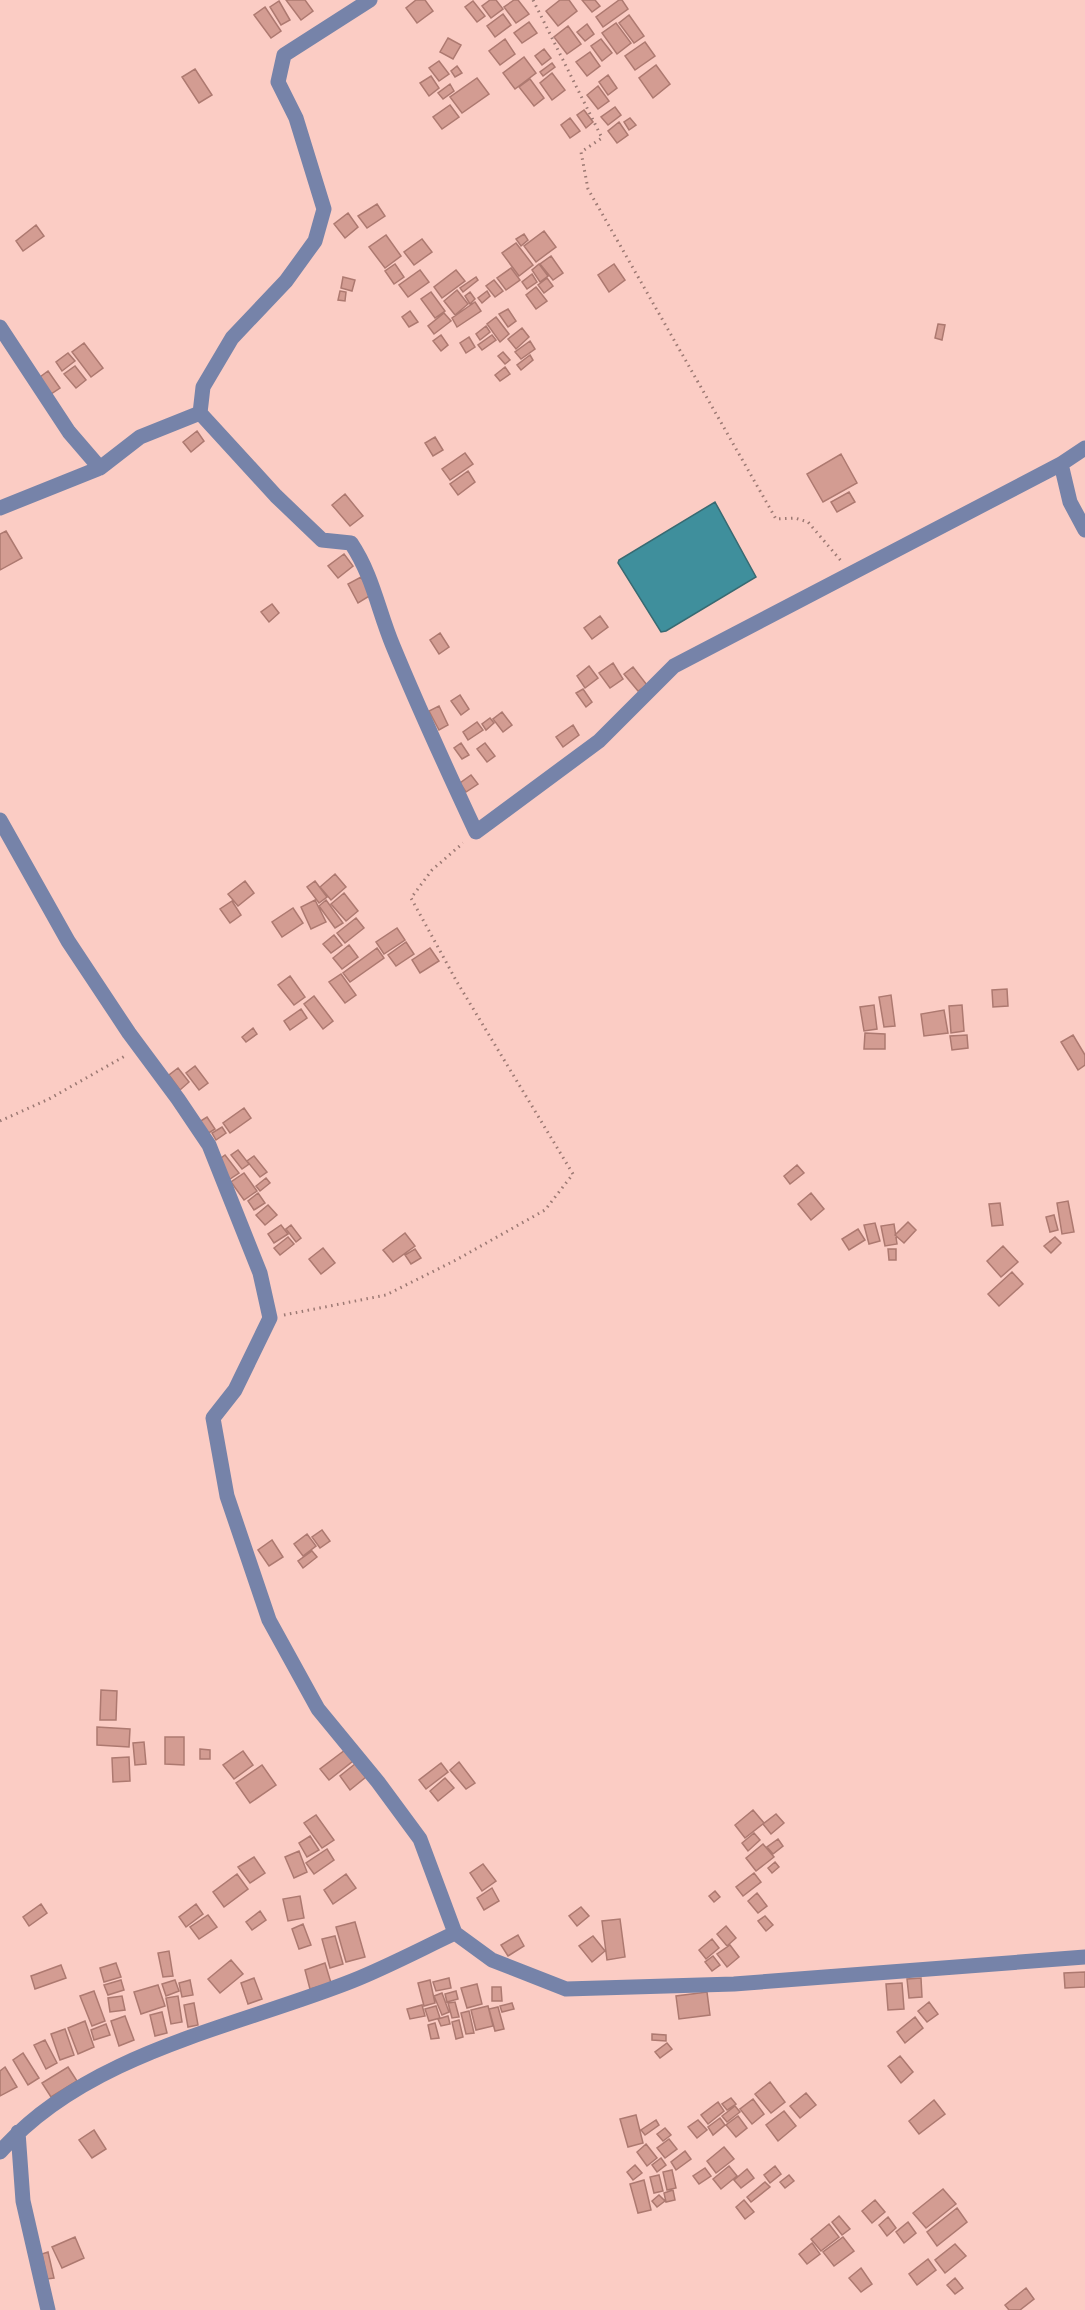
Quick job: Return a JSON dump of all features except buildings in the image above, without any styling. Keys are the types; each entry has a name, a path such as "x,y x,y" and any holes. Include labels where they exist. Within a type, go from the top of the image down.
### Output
{"street":[{"path":"370,0 284,55 278,82 296,118 324,208 315,241 286,281 232,338 203,387 200,413 268,488 321,540 351,543 365,564 392,643 432,739 476,832 599,741 674,666 1061,464 1085,448"},
{"path":"0,327 69,432 100,468"},
{"path":"0,508 100,468 140,437 200,413"},
{"path":"1061,464 1070,502 1085,530"},
{"path":"0,820 68,941 209,1145 260,1273 270,1318 235,1390 213,1418 227,1496 269,1620 318,1709 378,1782 420,1839 455,1933 492,1960 566,1989 734,1984 1085,1957"},
{"path":"0,2152 26,2124 103,2073 215,2027 352,1981 455,1933"},
{"path":"18,2132 24,2201 48,2310"}],"path":[{"path":"533,0 602,138 581,152 588,189 776,519 795,518 808,522 843,563 849,576"},
{"path":"270,1318 386,1295 456,1260 545,1210 573,1174 457,982 411,898 432,870 476,832"},
{"path":"0,1121 49,1099 140,1047"}],"water":[{"path":"715,502 756,577 661,632 618,563 619,560"}]}
